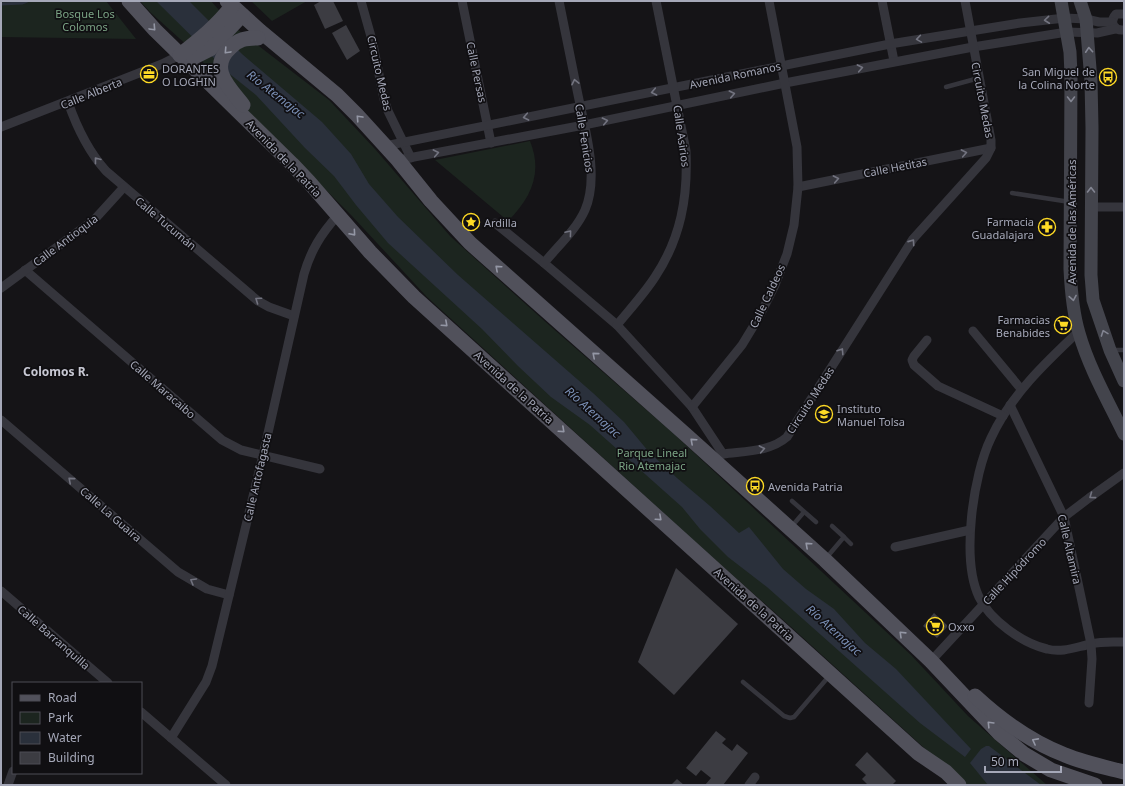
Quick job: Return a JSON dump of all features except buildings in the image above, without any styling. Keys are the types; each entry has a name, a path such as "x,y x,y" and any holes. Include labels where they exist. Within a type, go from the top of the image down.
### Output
{"main road":[{"name":"Avenida de la Patria","path":"128,1 155,30 188,53 309,182 370,252 414,296 918,753 946,772 959,785"},
{"name":"Avenida de las Américas","path":"1061,1 1067,32 1071,75 1071,283 1078,331 1085,352 1124,434"},
{"name":"Avenida de las Américas","path":"1080,1 1086,19 1088,33 1092,128 1091,207 1093,300 1110,350 1124,382"},
{"path":"188,53 210,48 232,13"},
{"path":"232,13 258,38 296,70 322,82"},
{"path":"232,13 322,82 357,115 385,146 405,159 431,201 470,243 722,460 789,529 931,661 1000,734 1013,745 1051,770 1095,785"},
{"path":"258,38 239,40 233,45 222,56 220,65 221,74 225,82 270,142"},
{"path":"931,661 957,680 1002,719 1026,736 1065,756 1124,772"},
{"name":"Avenida de la Patria","path":"918,753 944,785"}],"street":[{"name":"Circuito Medas","path":"361,1 371,33 384,99 388,111 404,142 405,159"},
{"name":"Calle Persas","path":"462,1 491,143"},
{"name":"Calle Fenicios","path":"544,263 575,226 585,210 589,199 591,185 590,164 584,125 558,1"},
{"name":"Calle Asirios","path":"617,325 655,277 672,245 680,222 685,198 687,177 686,151 656,1"},
{"name":"Calle Caldeos","path":"692,407 742,345 759,317 769,298 787,254 794,225 798,186 797,147 769,1"},
{"path":"882,1 894,61"},
{"name":"Circuito Medas","path":"722,460 771,447 780,443 787,437 913,239 986,158 991,148 991,140 972,47 965,1"},
{"path":"1117,27 1114,16 1116,14 1124,14"},
{"name":"Avenida Romanos","path":"385,146 890,44 1020,23 1065,18 1086,19 1117,27"},
{"name":"Avenida Romanos","path":"405,159 584,125 894,61 1067,32 1088,33 1106,31 1117,27"},
{"name":"Calle Alberta","path":"1,128 188,53"},
{"name":"Calle Tucumán","path":"68,102 77,128 91,152 106,171 258,301 269,307 294,316"},
{"name":"Calle Hetitas","path":"798,186 991,148"},
{"name":"Calle Antioquia","path":"1,288 94,220 112,202 124,187"},
{"path":"1091,207 1124,207"},
{"name":"Calle Antofagasta","path":"171,738 209,674 263,455 308,258 316,242 338,215"},
{"path":"495,223 617,325 692,407 722,460"},
{"name":"Calle Maracaibo","path":"25,270 222,440 241,450 320,469"},
{"path":"973,331 1021,389"},
{"path":"1078,331 1021,389 990,438 975,489 970,530 974,584 983,605 997,620 1013,634 1031,644 1048,650 1063,651 1103,642 1124,642"},
{"path":"927,340 914,356 912,360 914,365 938,386 1003,416"},
{"name":"Calle Altamira","path":"1010,405 1064,517 1091,644 1092,659 1089,703"},
{"name":"Calle La Guaira","path":"1,420 178,572 207,590 229,595"},
{"name":"Calle Hipódromo","path":"931,661 1064,517 1124,473"},
{"path":"895,547 970,530"},
{"name":"Calle Barranquilla","path":"1,591 107,682"},
{"path":"142,713 226,785"},
{"path":"8,785 12,774"},
{"path":"749,785 755,777"}],"lane":[{"path":"946,86 979,78"},
{"path":"1012,193 1071,202"},
{"path":"1110,350 1124,350"},
{"path":"792,501 816,522"},
{"path":"789,529 804,512"},
{"path":"832,526 851,544"},
{"path":"824,560 844,537"},
{"path":"743,682 784,716 790,718 794,717 831,674"}],"green space":[{"name":"Bosque Los Colomos","path":"1,1 106,1 136,39 1,37"},
{"name":"Parque Lineal Rio Atemajac","path":"140,1 211,1 233,26 329,100 375,149 450,236 674,434 911,655 968,716 1047,785 965,785 427,297 352,216 259,123 189,47"},
{"path":"251,1 307,1 272,21"},
{"path":"530,141 534,153 535,174 523,203 508,221 435,160"}],"water":[{"name":"Río Atemajac","path":"156,1 189,1 242,54 322,122 351,154 369,184 398,217 458,275 593,393 624,422 649,452 739,533 749,527 783,569 806,589 834,609 865,643 896,669 971,749 965,757 920,723 767,587 728,557 700,529 682,507 590,425 551,397 482,329 388,243 334,176 305,148 256,95 231,75"},
{"path":"989,746 1041,785 988,785 970,763 981,749"}],"waterway":[{"path":"1,4 22,3 27,1"}],"place":[{"name":"DORANTES O LOGHIN","path":"149,74"},
{"name":"San Miguel de la Colina Norte","path":"1108,77"},
{"name":"Ardilla","path":"471,222"},
{"name":"Farmacia Guadalajara","path":"1047,227"},
{"name":"Farmacias Benabides","path":"1063,325"},
{"name":"Instituto Manuel Tolsa","path":"824,414"},
{"name":"Avenida Patria","path":"755,486"},
{"name":"Oxxo","path":"935,626"}],"district":[{"name":"Colomos R.","path":"56,371"}]}
